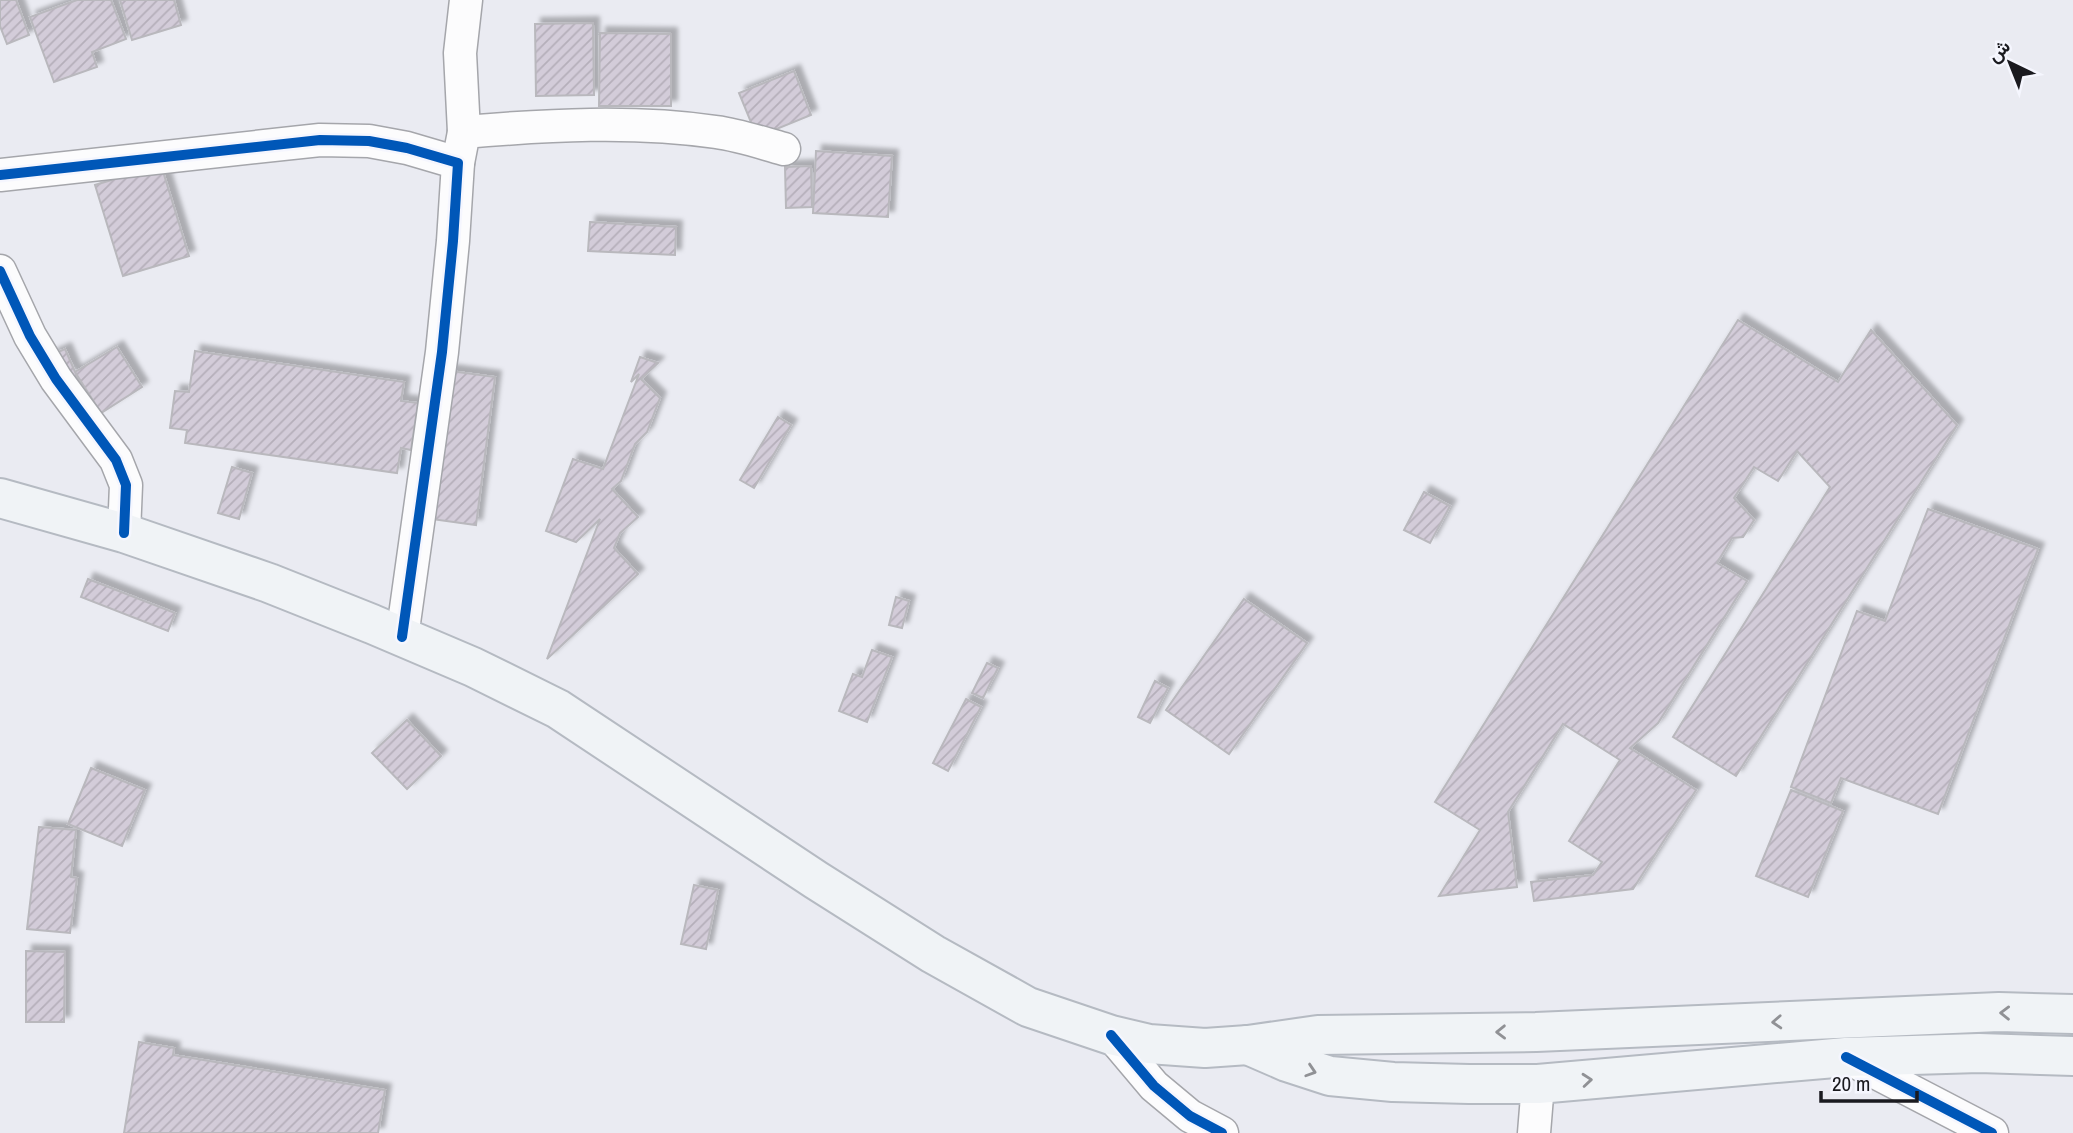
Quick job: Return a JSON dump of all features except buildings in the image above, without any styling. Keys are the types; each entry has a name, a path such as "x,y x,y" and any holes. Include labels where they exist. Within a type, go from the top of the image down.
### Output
{"main road":[{"path":"0,498 124,533 269,583 473,667 558,709 933,954 1028,1007 1111,1035 1149,1044 1178,1047 1248,1045 1318,1035 1562,1031 1985,1013 2073,1014"},
{"path":"1248,1045 1287,1062 1330,1076 1393,1082 1538,1084 1846,1057 1979,1054 2073,1056"}],"street":[{"path":"402,637 442,352 453,241 457,163 464,132 460,53 466,0"},
{"path":"464,132 568,125 659,125 719,132 784,149"},
{"path":"0,175 320,140 382,143 457,163"},
{"path":"0,271 30,336 56,379 116,460 127,485 124,533"},
{"path":"1111,1035 1154,1086 1190,1116 1222,1133"},
{"path":"1846,1057 1992,1133"},
{"path":"1534,1133 1538,1084"}],"cycle path":[{"path":"0,175 320,140 369,141 407,148 458,163 442,352 402,637"},
{"path":"0,271 30,336 56,379 116,460 126,485 124,533"},
{"path":"1111,1035 1154,1086 1190,1116 1222,1133"},
{"path":"1846,1057 1992,1133"}]}
